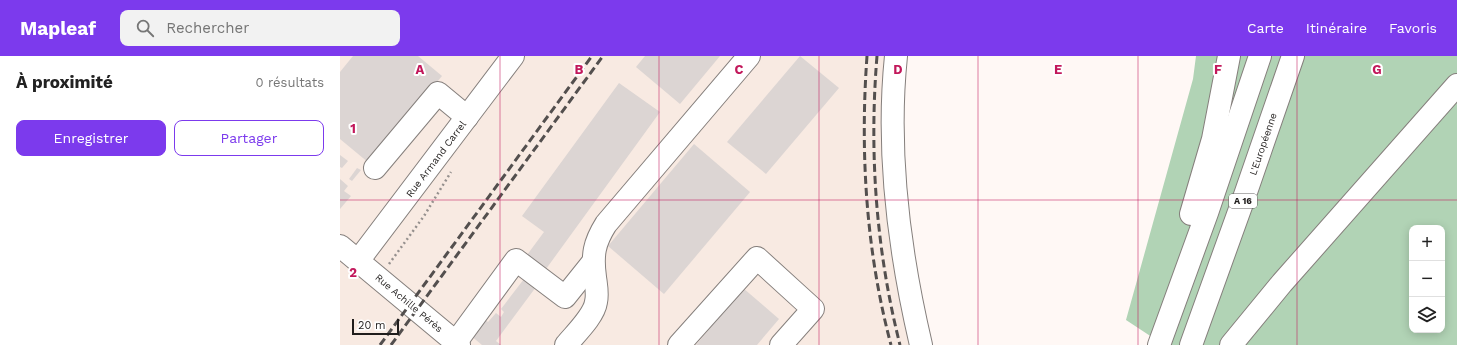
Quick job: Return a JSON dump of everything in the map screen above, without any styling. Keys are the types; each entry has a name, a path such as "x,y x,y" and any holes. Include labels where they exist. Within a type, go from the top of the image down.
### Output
{"main road":[{"name":"Rue Armand Carrel","path":"358,261 513,56"},
{"path":"566,345 592,313 596,302 597,287 593,262 595,246 606,224 749,56"},
{"path":"896,56 893,111 895,186 902,249 921,345"},
{"path":"1151,345 1210,152 1220,110 1229,56"},
{"name":"A 16","path":"1159,345 1207,213 1260,56"},
{"name":"L'Européenne","path":"1191,345 1293,56"},
{"path":"1231,345 1282,283 1457,85"},
{"path":"376,168 438,93 467,117"},
{"name":"Rue Achille Pérès","path":"340,246 458,344"},
{"path":"679,345 757,258 813,309 781,345"},
{"path":"458,344 516,260 565,296 593,262"}],"path":[{"path":"378,278 424,216 454,165"}],"shaded area":[{"path":"340,56 901,56 900,69 913,345 340,345"}],"green space":[{"path":"1196,56 1457,56 1457,345 1164,345 1126,320 1193,79"}],"building":[{"path":"353,56 418,56 442,76 369,163 340,139 340,72"},
{"path":"645,56 720,56 680,104 636,67"},
{"path":"800,56 839,88 766,174 727,142"},
{"path":"619,83 660,112 546,269 527,255 544,232 522,216"},
{"path":"694,144 750,192 664,294 608,246"},
{"path":"340,155 348,161 342,168 340,167"},
{"path":"357,168 361,170 352,181 349,179"},
{"path":"340,179 348,186 344,191 351,196 340,209"},
{"path":"524,279 536,287 496,341 501,345 482,345 470,335 483,318 488,322 496,313 501,317 504,312 501,309"},
{"path":"743,288 779,319 757,345 696,345"}],"railway":[{"path":"380,345 592,56"},
{"path":"391,345 603,56"},
{"path":"867,56 864,129 867,202 876,274 891,345"},
{"path":"877,56 874,129 876,201 885,273 900,345"}]}
